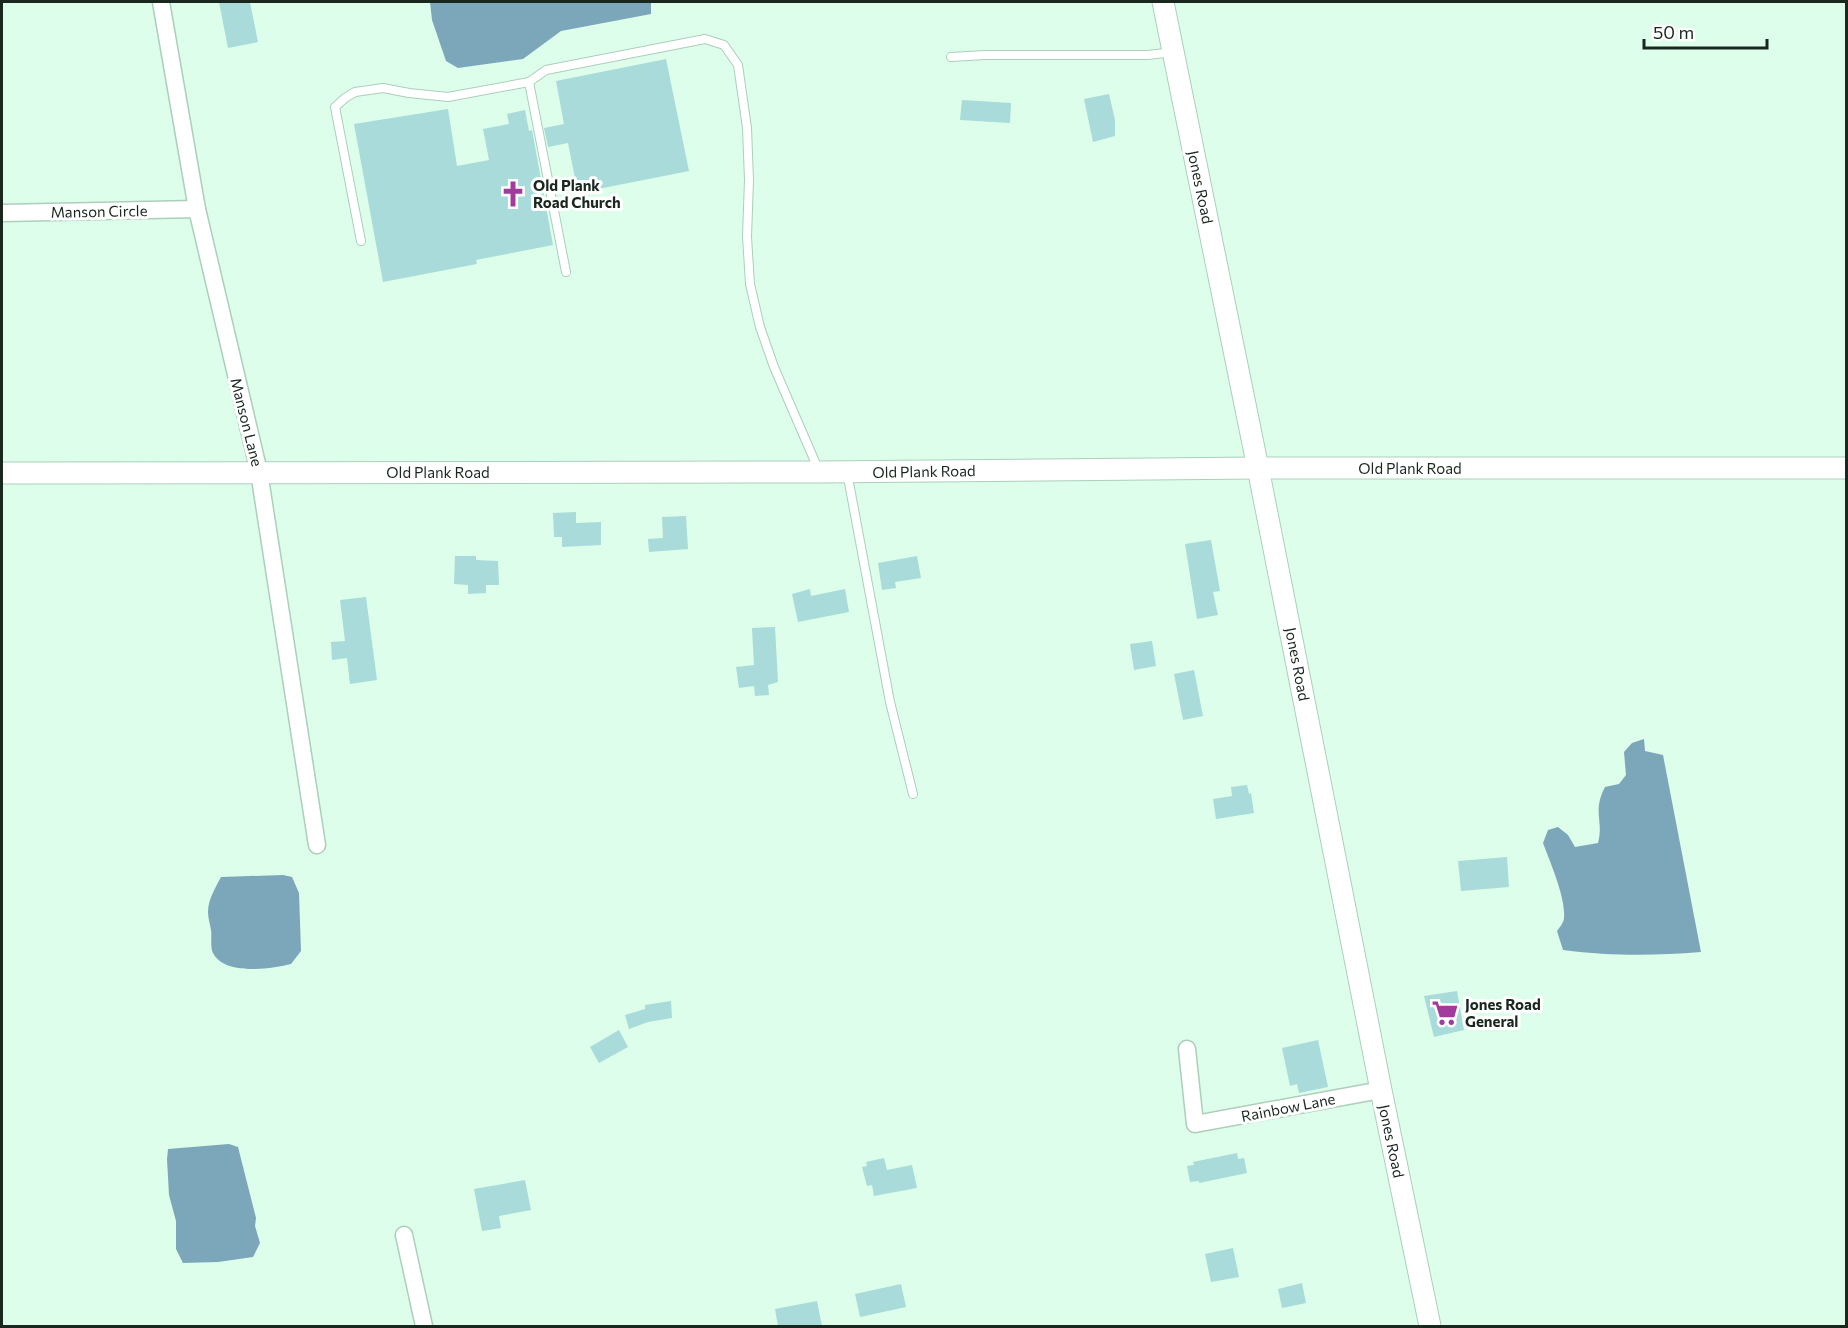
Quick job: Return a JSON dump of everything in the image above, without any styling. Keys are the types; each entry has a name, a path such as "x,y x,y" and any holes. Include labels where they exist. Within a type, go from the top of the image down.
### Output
{"street":[{"name":"Manson Lane","path":"161,2 197,209 259,472 317,845"},
{"name":"Jones Road","path":"1163,2 1430,1326"},
{"name":"Manson Circle","path":"2,213 197,209"},
{"name":"Old Plank Road","path":"2,473 1846,468"},
{"name":"Rainbow Lane","path":"1187,1049 1195,1124 1381,1090"},
{"path":"404,1235 424,1326"}],"lane":[{"path":"361,242 335,107 355,92 383,87 409,93 448,97 529,82 546,70 705,39 724,45 738,65 747,128 749,180 747,237 750,284 760,327 774,367 820,472"},
{"path":"951,57 1148,55 1173,52"},
{"path":"529,82 566,272"},
{"path":"847,471 890,702 913,794"}],"water":[{"path":"430,2 651,2 651,14 561,31 523,59 458,68 446,61 432,20"},
{"path":"1644,739 1645,751 1663,755 1701,952 1632,955 1563,950 1557,931 1564,920 1563,901 1543,843 1548,830 1558,827 1568,835 1575,847 1598,843 1601,796 1605,787 1619,784 1626,775 1624,752 1632,743"},
{"path":"283,875 292,877 299,893 301,951 291,964 272,968 238,968 219,960 212,951 208,907 221,877"},
{"path":"229,1144 238,1147 260,1243 253,1257 218,1262 183,1263 176,1249 176,1221 169,1195 168,1149"}],"building":[{"path":"219,2 250,2 258,42 228,48"},
{"path":"666,59 689,171 578,193 568,143 548,147 544,128 564,124 556,81"},
{"path":"1109,94 1115,120 1115,136 1093,142 1084,99"},
{"path":"962,100 1011,103 1010,123 960,120"},
{"path":"448,109 457,166 489,160 483,129 509,124 507,114 525,110 529,131 532,130 553,245 476,260 477,264 383,282 354,124"},
{"path":"576,512 576,523 601,522 601,545 562,547 562,537 554,537 553,513"},
{"path":"686,516 688,549 649,552 648,539 663,538 662,517"},
{"path":"1211,540 1220,591 1213,592 1218,615 1197,619 1185,544"},
{"path":"455,556 476,556 476,560 498,561 499,585 486,585 486,593 468,594 468,585 454,584"},
{"path":"917,556 921,578 895,582 896,588 882,590 878,563"},
{"path":"810,589 811,596 845,589 849,612 798,622 792,594"},
{"path":"366,597 377,680 350,684 347,658 332,660 331,642 345,641 340,600"},
{"path":"775,627 778,682 768,685 769,695 755,696 754,686 739,688 736,667 754,665 752,628"},
{"path":"1152,641 1156,666 1134,670 1130,644"},
{"path":"1194,670 1203,716 1183,720 1174,674"},
{"path":"1247,785 1249,794 1251,793 1254,813 1216,819 1213,799 1232,796 1231,787"},
{"path":"1507,857 1509,887 1461,891 1458,861"},
{"name":"Jones Road General","path":"1457,991 1464,1030 1434,1037 1424,996"},
{"path":"671,1001 672,1018 648,1022 629,1029 625,1015 645,1009 645,1005"},
{"path":"619,1030 628,1047 599,1063 590,1047"},
{"path":"1318,1040 1328,1087 1299,1093 1297,1084 1290,1086 1282,1048"},
{"path":"1237,1153 1238,1159 1244,1158 1247,1173 1199,1183 1199,1181 1190,1182 1187,1166 1194,1165 1193,1162"},
{"path":"884,1158 887,1170 912,1165 917,1188 874,1196 872,1185 867,1186 862,1167 867,1166 866,1162"},
{"path":"525,1180 531,1210 499,1216 501,1228 482,1231 474,1189"},
{"path":"1233,1248 1239,1277 1211,1282 1205,1254"},
{"path":"1302,1283 1306,1303 1282,1308 1278,1289"},
{"path":"901,1284 906,1307 860,1317 855,1294"},
{"path":"817,1301 822,1326 778,1326 775,1309"}],"place":[{"name":"Old Plank Road Church","path":"513,194"},
{"name":"Jones Road General","path":"1445,1013"}]}
